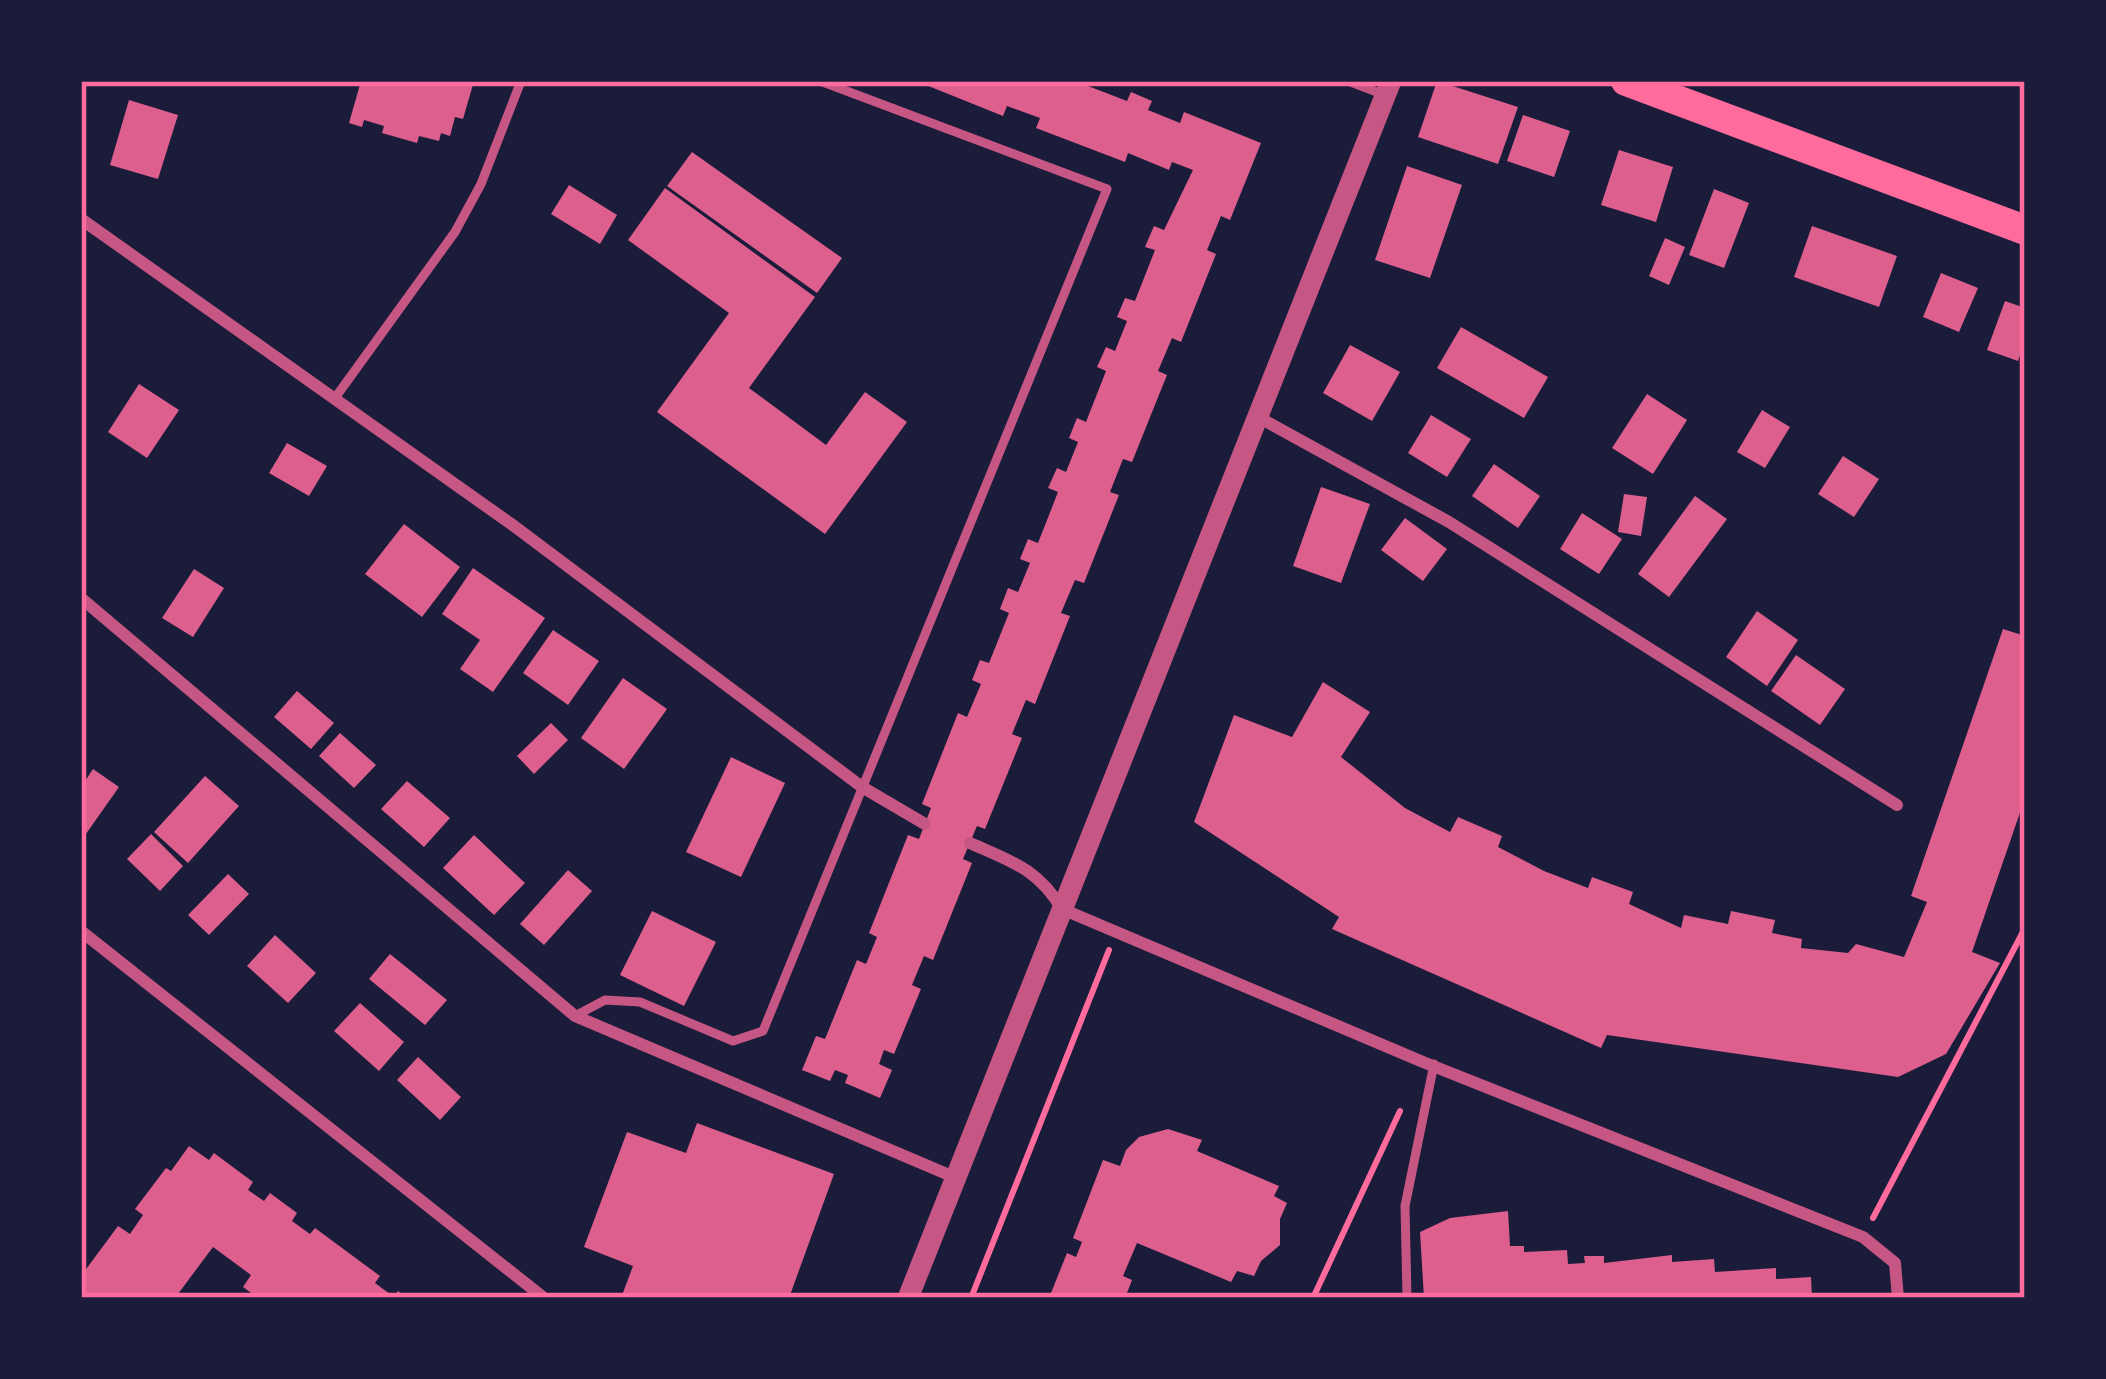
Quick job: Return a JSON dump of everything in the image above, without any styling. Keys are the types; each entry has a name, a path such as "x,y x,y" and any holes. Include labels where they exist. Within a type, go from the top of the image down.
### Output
{"main road":[{"path":"1626,81 2025,230"}],"street":[{"path":"908,1298 1389,88"},
{"path":"81,219 514,526 862,788 925,824"},
{"path":"1258,417 1449,522 1898,805"},
{"path":"81,598 575,1016 954,1177"},
{"path":"970,843 1046,883 1062,909 1116,933 1864,1237 1894,1263 1898,1298"},
{"path":"81,931 544,1298"}],"lane":[{"path":"335,398 455,232 481,184 520,81"},
{"path":"575,1016 605,1000 640,1002 733,1041 763,1031 1107,189 820,81"},
{"path":"1348,81 1389,88"},
{"path":"1407,1298 1405,1206 1428,1063"}],"path":[{"path":"1864,1237 2025,928"},
{"path":"971,1298 1116,933"},
{"path":"1313,1298 1428,1063"}],"building":[{"path":"361,81 474,81 463,119 455,117 450,136 441,133 439,141 419,136 417,143 382,133 384,126 364,120 362,127 349,123"},
{"path":"916,81 1075,81 1127,101 1131,92 1152,101 1148,110 1180,123 1184,112 1261,143 1230,220 1221,216 1207,250 1216,254 1181,342 1172,338 1158,371 1167,375 1132,462 1123,459 1110,492 1119,495 1084,583 1075,580 1061,613 1070,616 1035,704 1026,700 1012,734 1022,738 985,829 977,826 963,859 972,863 933,960 924,956 912,985 921,989 894,1054 884,1050 879,1064 892,1070 880,1098 845,1083 848,1075 835,1070 830,1081 802,1070 816,1036 825,1039 857,960 866,964 877,937 869,933 908,835 919,839 931,808 922,804 958,713 967,717 981,684 972,680 980,660 989,663 1009,613 1000,609 1008,588 1018,592 1030,563 1020,559 1028,539 1038,543 1058,492 1048,488 1057,468 1066,472 1078,442 1069,438 1077,418 1086,422 1106,371 1097,367 1106,347 1115,351 1127,321 1117,317 1125,298 1135,301 1155,250 1145,247 1154,226 1164,230 1193,170 1172,162 1169,170 1128,153 1125,162 1036,128 1040,118 1007,106 1003,116"},
{"path":"1437,81 1518,107 1498,164 1418,137"},
{"path":"129,100 178,115 158,179 110,165"},
{"path":"1523,115 1570,131 1554,177 1507,161"},
{"path":"1619,150 1673,167 1656,222 1601,205"},
{"path":"692,152 842,258 817,293 667,186"},
{"path":"1407,166 1462,185 1430,278 1375,260"},
{"path":"569,185 617,215 600,244 551,214"},
{"path":"665,188 815,297 749,388 826,445 865,392 907,422 825,534 657,412 729,313 628,240"},
{"path":"1714,189 1749,203 1724,268 1689,255"},
{"path":"1812,226 1897,256 1879,307 1794,277"},
{"path":"1665,238 1685,247 1669,285 1649,276"},
{"path":"1941,273 1978,288 1959,332 1923,317"},
{"path":"2005,301 2025,308 2025,340 2018,361 1987,350"},
{"path":"1461,327 1548,377 1524,418 1437,368"},
{"path":"1350,345 1400,372 1372,421 1323,393"},
{"path":"139,384 179,410 147,458 108,432"},
{"path":"1647,394 1687,420 1653,474 1612,448"},
{"path":"1762,410 1790,427 1765,468 1737,452"},
{"path":"1431,415 1471,439 1447,477 1408,453"},
{"path":"287,443 327,466 309,496 269,473"},
{"path":"1843,456 1879,479 1854,517 1818,494"},
{"path":"1494,464 1540,496 1518,528 1472,496"},
{"path":"1321,487 1370,504 1341,583 1293,566"},
{"path":"1624,494 1647,497 1641,536 1618,532"},
{"path":"1695,496 1727,519 1669,597 1638,574"},
{"path":"1582,513 1622,539 1599,574 1560,549"},
{"path":"1405,518 1447,549 1423,581 1381,550"},
{"path":"404,524 460,567 422,617 365,574"},
{"path":"473,568 545,618 493,692 460,669 480,640 442,614"},
{"path":"194,569 224,588 193,637 162,618"},
{"path":"1757,611 1798,640 1767,686 1726,657"},
{"path":"2003,629 2025,636 2025,798 1972,952 2000,963 1946,1054 1898,1077 1607,1035 1601,1048 1332,929 1339,917 1194,822 1234,715 1292,737 1323,682 1370,712 1341,757 1405,808 1450,832 1458,817 1502,836 1498,847 1544,871 1588,888 1592,877 1633,892 1629,904 1681,928 1684,915 1728,924 1731,911 1775,920 1772,933 1802,939 1801,948 1848,953 1856,944 1904,957 1927,902 1911,896"},
{"path":"553,630 599,661 568,705 523,673"},
{"path":"1796,655 1845,689 1820,725 1771,691"},
{"path":"623,678 667,709 624,769 581,738"},
{"path":"297,691 334,723 311,749 274,717"},
{"path":"551,723 568,740 534,774 517,756"},
{"path":"340,733 376,765 354,788 319,756"},
{"path":"731,757 785,783 741,877 686,852"},
{"path":"93,769 119,787 81,841 81,787"},
{"path":"205,776 239,806 188,863 154,832"},
{"path":"407,781 450,818 424,847 381,809"},
{"path":"151,834 183,866 160,891 127,859"},
{"path":"474,835 525,883 494,915 443,868"},
{"path":"568,870 592,891 544,945 520,924"},
{"path":"228,874 249,894 209,935 188,915"},
{"path":"652,911 716,942 684,1006 620,975"},
{"path":"275,935 316,973 288,1003 247,966"},
{"path":"390,954 447,1000 425,1025 369,979"},
{"path":"360,1003 404,1042 379,1071 334,1031"},
{"path":"418,1057 461,1097 440,1120 397,1080"},
{"path":"697,1123 834,1174 789,1298 621,1298 633,1266 584,1247 627,1132 686,1153"},
{"path":"1168,1129 1202,1140 1197,1151 1279,1186 1274,1196 1287,1203 1280,1219 1280,1245 1261,1261 1254,1276 1237,1271 1231,1282 1137,1243 1123,1276 1132,1280 1125,1298 1049,1298 1067,1253 1076,1257 1082,1242 1073,1238 1103,1160 1120,1166 1126,1150 1139,1137"},
{"path":"189,1146 209,1160 214,1153 253,1182 248,1190 264,1201 270,1193 297,1213 292,1221 310,1234 315,1228 380,1276 375,1283 394,1297 398,1291 408,1298 258,1298 243,1287 251,1275 213,1247 175,1298 81,1298 81,1276 118,1226 130,1234 143,1215 135,1209"},
{"path":"1508,1211 1510,1246 1524,1246 1524,1252 1567,1250 1568,1264 1585,1263 1584,1256 1604,1256 1604,1263 1672,1255 1672,1262 1714,1259 1715,1272 1776,1268 1776,1279 1811,1277 1812,1298 1424,1298 1420,1232 1450,1218"}]}
